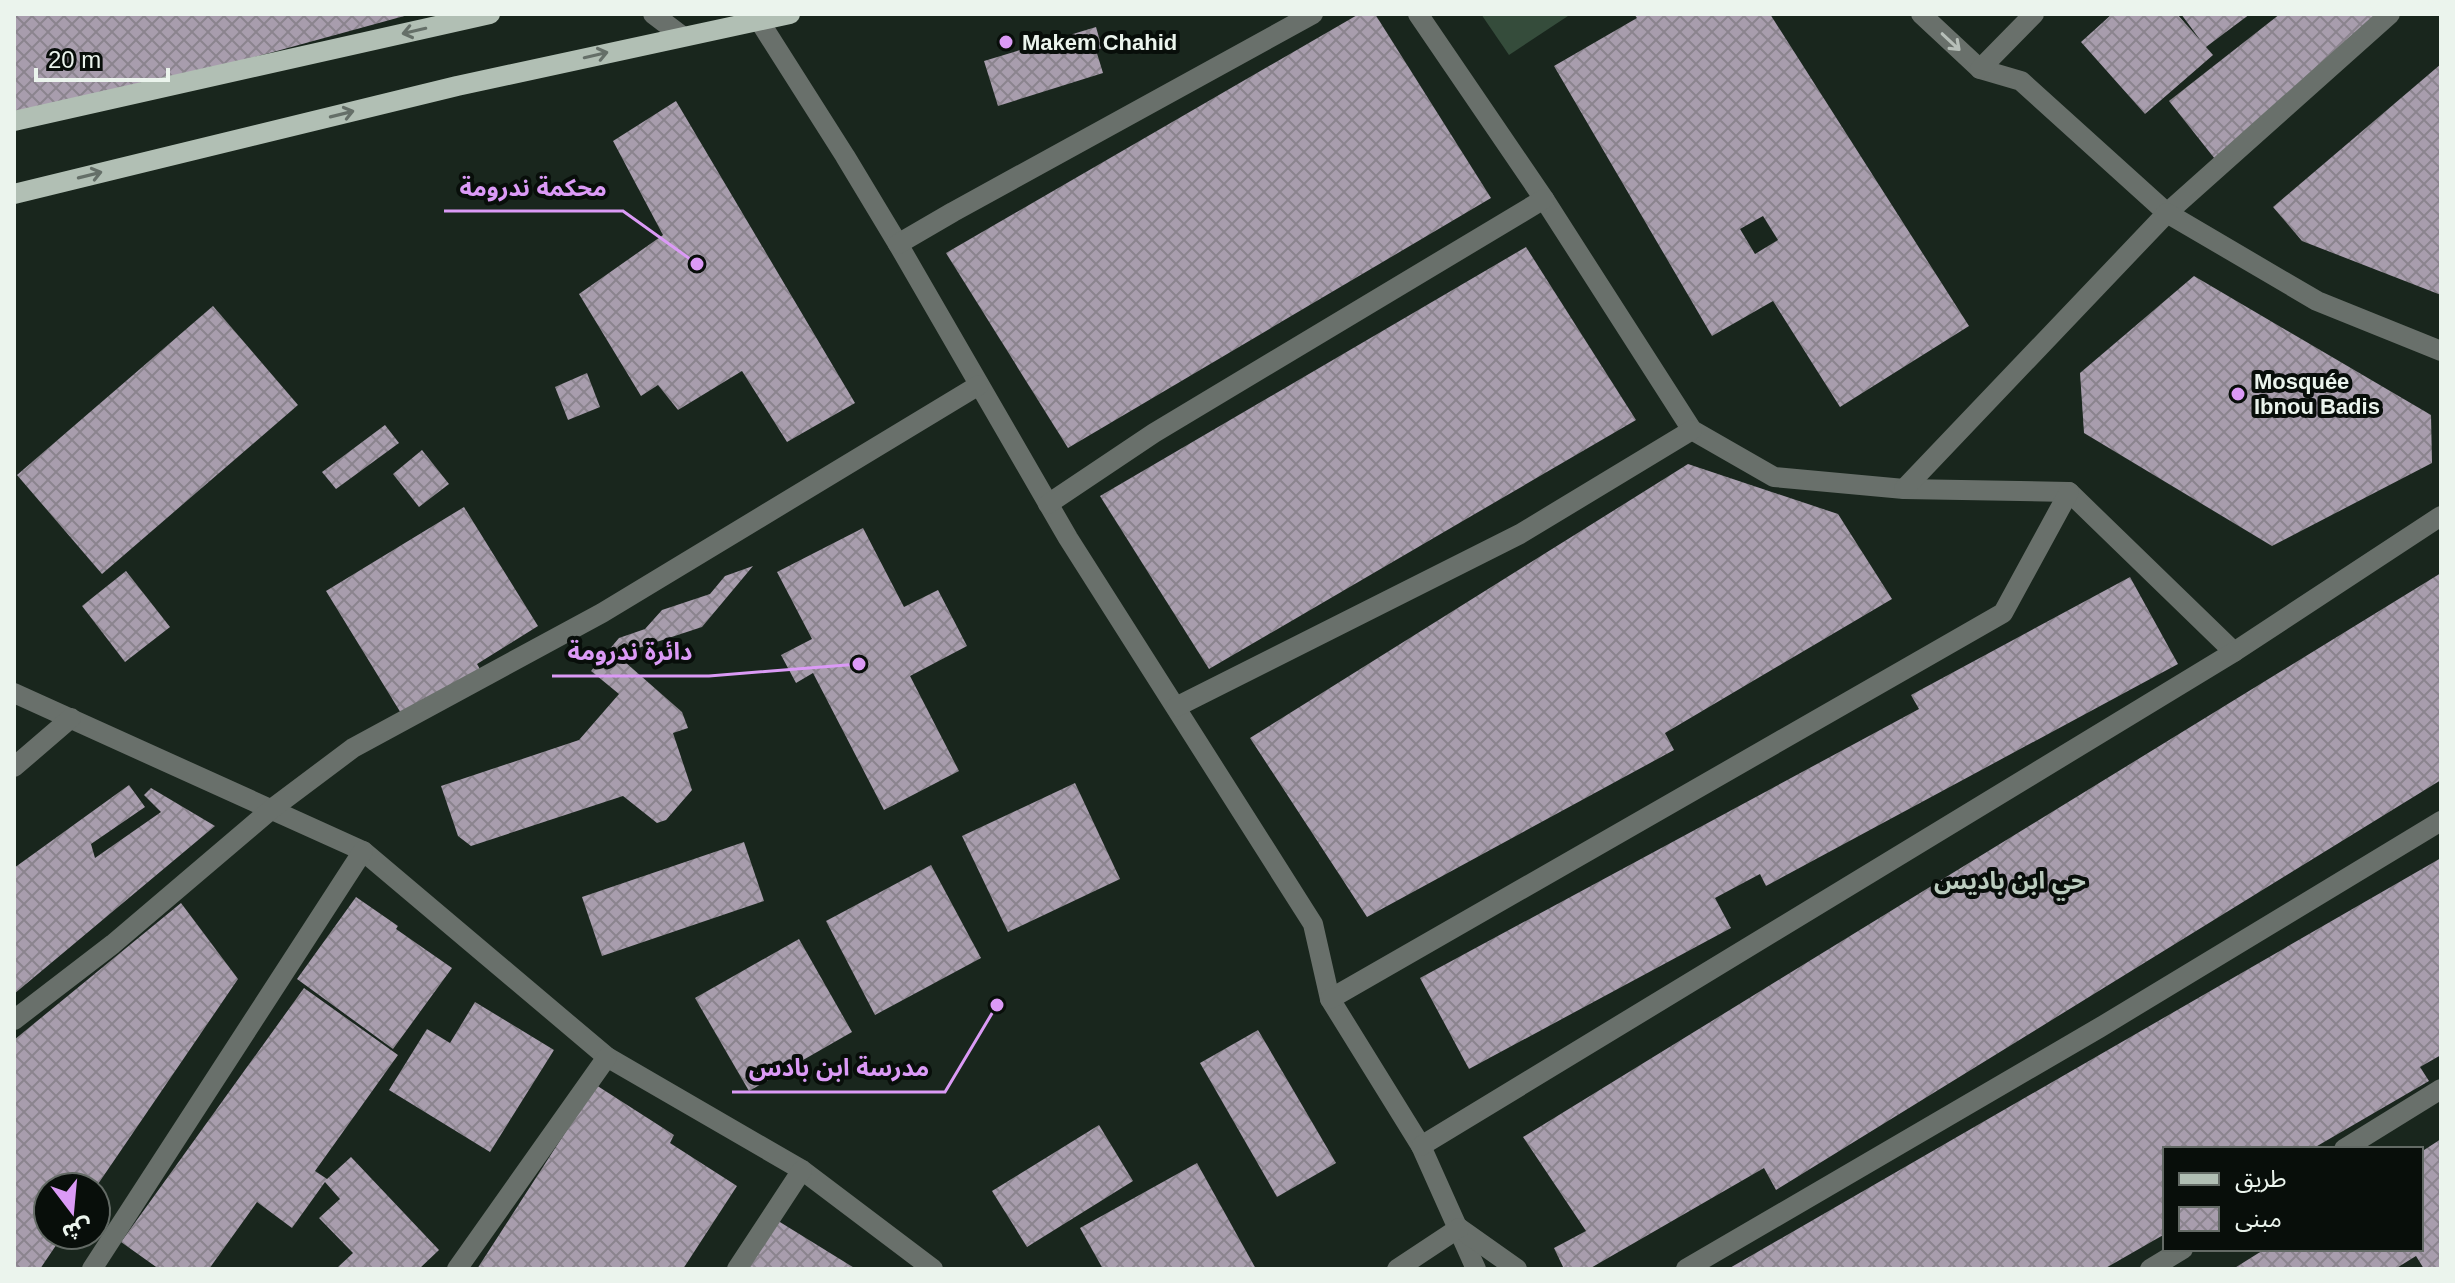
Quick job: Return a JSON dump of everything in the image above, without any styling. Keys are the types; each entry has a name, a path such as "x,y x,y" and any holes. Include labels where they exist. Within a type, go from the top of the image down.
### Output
{"main road":[{"path":"14,121 490,14"},
{"path":"14,194 457,86 790,14"}],"street":[{"path":"653,14 682,36"},
{"path":"898,244 1313,14"},
{"path":"1418,14 1544,199 1692,430 1774,477 1904,489 2069,492 2234,652"},
{"path":"1921,14 1980,69 2021,81 2167,213 2317,301 2441,351"},
{"path":"1980,69 2034,14"},
{"path":"1904,489 2167,213 2390,14"},
{"path":"760,22 898,244 1048,504 1313,924 1330,999 1421,1146 1476,1269"},
{"path":"1048,504 1154,433 1544,199"},
{"path":"14,1020 113,944 273,808 353,748 602,613 979,385"},
{"path":"1176,707 1520,534 1692,430"},
{"path":"1330,999 2003,613 2069,492"},
{"path":"1421,1146 2234,652 2441,516"},
{"path":"14,693 363,851 607,1057 802,1170 933,1269"},
{"path":"14,767 71,718"},
{"path":"1686,1269 2099,1028 2441,821"},
{"path":"92,1269 363,851"},
{"path":"457,1269 607,1057"},
{"path":"2347,1147 2441,1089"},
{"path":"737,1269 802,1170"},
{"path":"1397,1269 1459,1228"},
{"path":"1459,1228 1517,1269"},
{"path":"2150,1269 2180,1251"}],"green space":[{"path":"1481,14 1571,14 1509,55"}],"building":[{"path":"14,14 408,14 408,15 14,123"},
{"path":"1359,14 1375,14 1491,198 1068,448 946,253"},
{"path":"1634,14 1770,14 1969,326 1840,407 1773,301 1712,336 1554,66 1637,18","holes":["1763,216 1778,240 1755,254 1740,229"]},
{"path":"2112,14 2177,14 2201,41 2181,14 2250,14 2206,47 2213,55 2145,114 2081,42"},
{"path":"2280,14 2399,14 2215,159 2169,101"},
{"path":"1096,27 1102,48 1096,50 1103,73 998,106 984,61"},
{"path":"2441,64 2441,295 2302,241 2273,207"},
{"path":"676,101 855,403 787,442 742,371 678,410 658,385 641,396 579,294 663,235 613,141"},
{"path":"1526,247 1636,420 1209,669 1100,496"},
{"name":"Mosquée Ibnou Badis","path":"2194,276 2431,415 2432,463 2272,546 2084,433 2080,373"},
{"path":"213,306 298,405 102,574 17,475"},
{"path":"587,373 600,407 568,420 555,387"},
{"path":"385,425 399,443 336,489 322,472"},
{"path":"422,450 449,484 419,507 393,474"},
{"path":"1688,464 1838,514 1892,599 1665,733 1674,750 1367,917 1250,738"},
{"path":"464,507 538,626 477,664 484,676 407,723 326,591"},
{"path":"863,528 904,607 938,590 967,646 910,676 959,771 884,810 813,673 796,683 781,655 812,639 777,572"},
{"path":"753,566 702,627 617,655 682,712 688,728 673,733 692,790 666,820 657,823 623,796 471,846 458,836 441,786 579,740 619,694 591,671 619,638 645,629 662,610 710,594 725,576"},
{"path":"126,571 170,627 125,662 82,606"},
{"path":"2441,573 2441,780 1776,1190 1764,1168 1589,1269 1564,1269 1554,1248 1586,1231 1523,1137"},
{"path":"2130,577 2178,664 1766,886 1760,874 1715,898 1731,928 1469,1069 1420,978 1919,709 1911,695"},
{"path":"1075,783 1120,879 1008,932 962,836"},
{"path":"129,785 145,807 91,844 95,858 161,812 144,795 151,788 215,826 14,994 14,868"},
{"path":"744,842 764,901 602,956 582,897"},
{"path":"2441,858 2441,1055 2420,1067 2429,1081 2315,1147 2163,1147 2163,1235 2104,1269 1728,1269"},
{"path":"931,865 981,958 875,1015 826,921"},
{"path":"356,897 452,968 393,1049 297,979"},
{"path":"181,903 238,979 107,1171 32,1171 32,1251 52,1251 40,1269 14,1269 14,1040"},
{"path":"799,939 852,1032 749,1091 695,998"},
{"path":"304,988 398,1055 315,1171 327,1179 351,1157 439,1250 419,1269 340,1269 338,1267 353,1253 319,1218 340,1199 325,1182 292,1228 257,1202 209,1269 159,1269 121,1242"},
{"path":"475,1002 554,1050 490,1152 389,1090 427,1029 450,1043"},
{"path":"1258,1030 1336,1163 1277,1197 1200,1063"},
{"path":"596,1085 674,1135 670,1143 737,1186 683,1269 477,1269"},
{"path":"1099,1125 1133,1181 1027,1247 992,1191"},
{"path":"2441,1139 2441,1269 2424,1269 2416,1256 2395,1269 2233,1269 2262,1251 2423,1251 2423,1151"},
{"path":"1197,1163 1256,1269 1103,1269 1080,1228"},
{"path":"775,1219 856,1269 743,1269"}],"place":[{"name":"Makem Chahid","path":"1006,42"},
{"name":"محكمة ندرومة","path":"697,264"},
{"name":"Mosquée Ibnou Badis","path":"2238,394"},
{"name":"دائرة ندرومة","path":"859,664"},
{"name":"مدرسة ابن بادس","path":"997,1005"}],"district":[{"name":"حي ابن باديس","path":"2010,881"}]}
